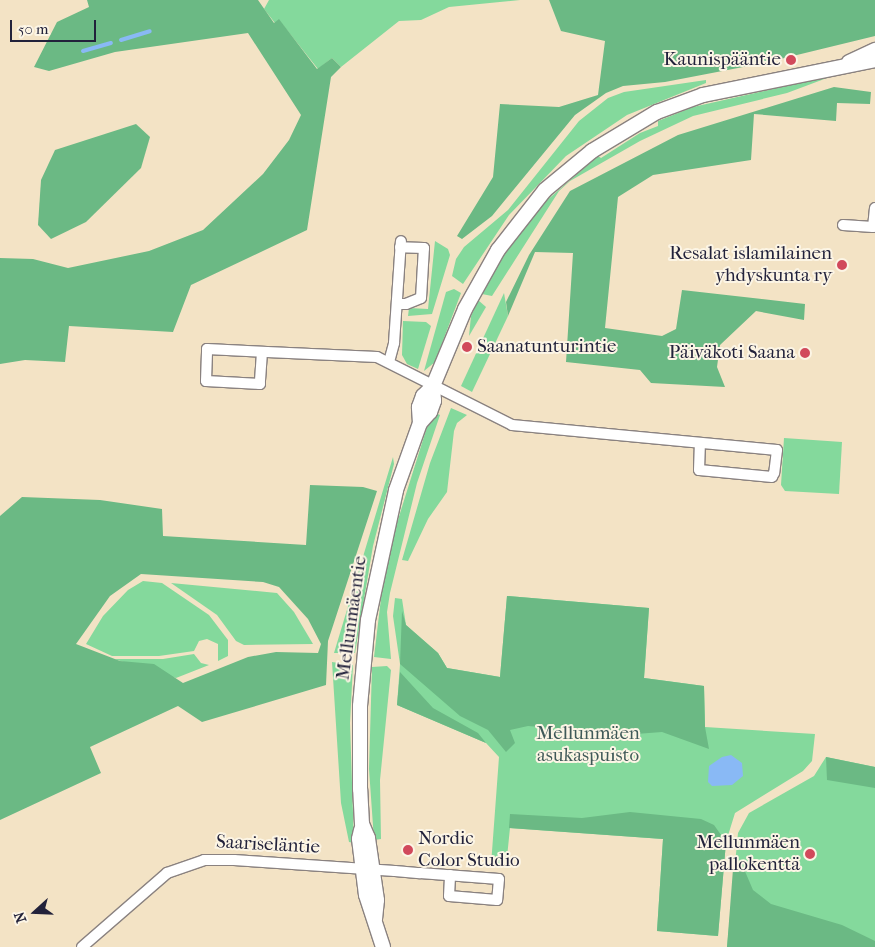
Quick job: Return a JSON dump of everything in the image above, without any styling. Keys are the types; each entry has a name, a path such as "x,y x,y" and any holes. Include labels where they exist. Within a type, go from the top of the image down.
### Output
{"main road":[{"name":"Mellunmäentie","path":"842,66 875,50"},
{"name":"Mellunmäentie","path":"383,947 375,919 377,900 359,839 362,824 360,706 368,620 396,490 420,423 421,402 434,386 465,309 480,280 512,230 545,190 618,134 657,112 703,95 842,66 860,66 875,60"}],"street":[{"path":"843,225 873,227 875,208"},
{"path":"389,362 394,343 400,244 424,248 421,298 406,304 397,304"},
{"path":"262,352 260,384 206,381 207,349 377,357 525,429 777,450 774,474 771,476 699,470 700,444"},
{"name":"Saariseläntie","path":"82,947 155,882 194,862 220,859 367,869 450,875 499,879 497,900 449,896 450,875"}],"green space":[{"path":"87,0 258,0 274,23 279,19 317,69 332,58 341,67 331,77 307,230 191,285 173,332 69,326 65,362 25,360 0,364 0,258 33,259 68,268 149,251 203,230 263,174 289,140 301,115 248,33 115,52 49,71 34,67 57,22 89,7"},
{"path":"269,0 520,0 449,7 421,20 399,21 341,67 332,58 318,69 279,20 275,23 264,9"},
{"path":"549,0 875,0 875,36 764,63 665,82 623,86 606,93 575,115 492,216 462,239 457,236 493,177 500,104 559,107 598,95 605,41 561,31"},
{"path":"835,75 787,93 693,116 640,141 570,181 559,191 492,296 482,294 497,264 538,208 598,156 601,158 640,133 658,126 658,121 693,107"},
{"path":"706,80 706,83 627,115 566,156 509,215 463,284 452,276 456,259 464,247 508,210 579,121 608,98 624,92"},
{"path":"834,87 871,92 870,104 837,103 836,121 754,114 751,160 653,175 618,197 605,328 662,336 676,329 682,290 805,304 804,320 756,311 720,345 717,367 725,387 651,383 640,370 566,362 573,253 535,252 508,316 506,302 529,255 570,191 678,135"},
{"path":"136,124 150,137 141,168 86,222 51,239 38,225 41,180 55,150"},
{"path":"435,241 448,249 450,255 432,314 408,316 409,308 428,309"},
{"path":"454,289 461,293 435,362 424,371 446,292"},
{"path":"504,293 508,316 472,392 461,386"},
{"path":"478,300 486,307 469,336 471,316"},
{"path":"403,321 426,322 431,326 418,369 407,364 402,355"},
{"path":"451,408 467,415 457,423 454,431 447,492 428,519 408,561 402,560 430,463"},
{"path":"432,411 440,415 417,483 390,593 387,612 391,659 374,657 382,590 396,526"},
{"path":"784,438 842,442 839,494 785,491 781,485"},
{"path":"393,457 394,464 373,546 355,653 334,653"},
{"path":"310,485 363,487 377,491 328,641 326,685 202,722 178,706 90,747 101,773 0,820 0,516 22,497 100,500 162,509 163,536 306,545","holes":["141,574 263,582 279,587 308,619 321,644 318,653 276,652 248,657 183,683 154,664 120,661 76,644 110,596"]},
{"path":"143,581 162,583 209,615 228,640 228,656 218,661 218,644 207,639 199,641 194,651 159,656 112,656 86,644 103,616 128,590"},
{"path":"171,583 277,593 294,612 313,644 244,645 236,641 217,615"},
{"name":"Mellunmäen asukaspuisto","path":"507,596 649,608 644,678 704,686 705,727 815,734 812,761 803,771 735,813 726,842 718,936 657,931 663,839 510,828 506,867 491,865 499,757 486,743 397,705 400,664 393,616 395,598 402,599 406,625 438,653 447,668 500,677"},
{"path":"507,596 649,608 644,678 704,686 705,727 709,749 662,732 636,734 528,726 510,730 515,743 506,752 488,730 460,716 400,664 402,611 406,625 438,653 447,668 500,677"},
{"path":"194,654 201,663 209,665 176,678 114,659 163,659"},
{"path":"332,662 353,665 350,723 354,843 349,842 341,803"},
{"path":"387,666 391,670 380,780 381,839 374,840 369,769 372,667"},
{"path":"400,672 433,708 478,733 486,743 397,705"},
{"name":"Mellunmäen pallokenttä","path":"826,757 875,767 875,947 727,947 738,833 749,813 814,776"},
{"path":"826,757 875,767 875,788 827,780"},
{"path":"630,812 701,819 714,825 726,842 718,936 657,931 663,839 509,828 510,814 582,818"},
{"path":"733,869 744,869 753,890 771,904 842,925 875,941 875,947 727,947"}],"water":[{"path":"731,755 742,763 743,776 732,785 712,786 708,782 709,766 722,757"}],"waterway":[{"path":"121,40 150,31"},
{"path":"83,51 111,43"}],"place":[{"name":"Kaunispääntie","path":"791,60"},
{"name":"Resalat islamilainen yhdyskunta ry","path":"842,265"},
{"name":"Saanatunturintie","path":"467,347"},
{"name":"Päiväkoti Saana","path":"805,353"},
{"name":"Nordic Color Studio","path":"408,850"},
{"name":"Mellunmäen pallokenttä","path":"810,854"}]}
